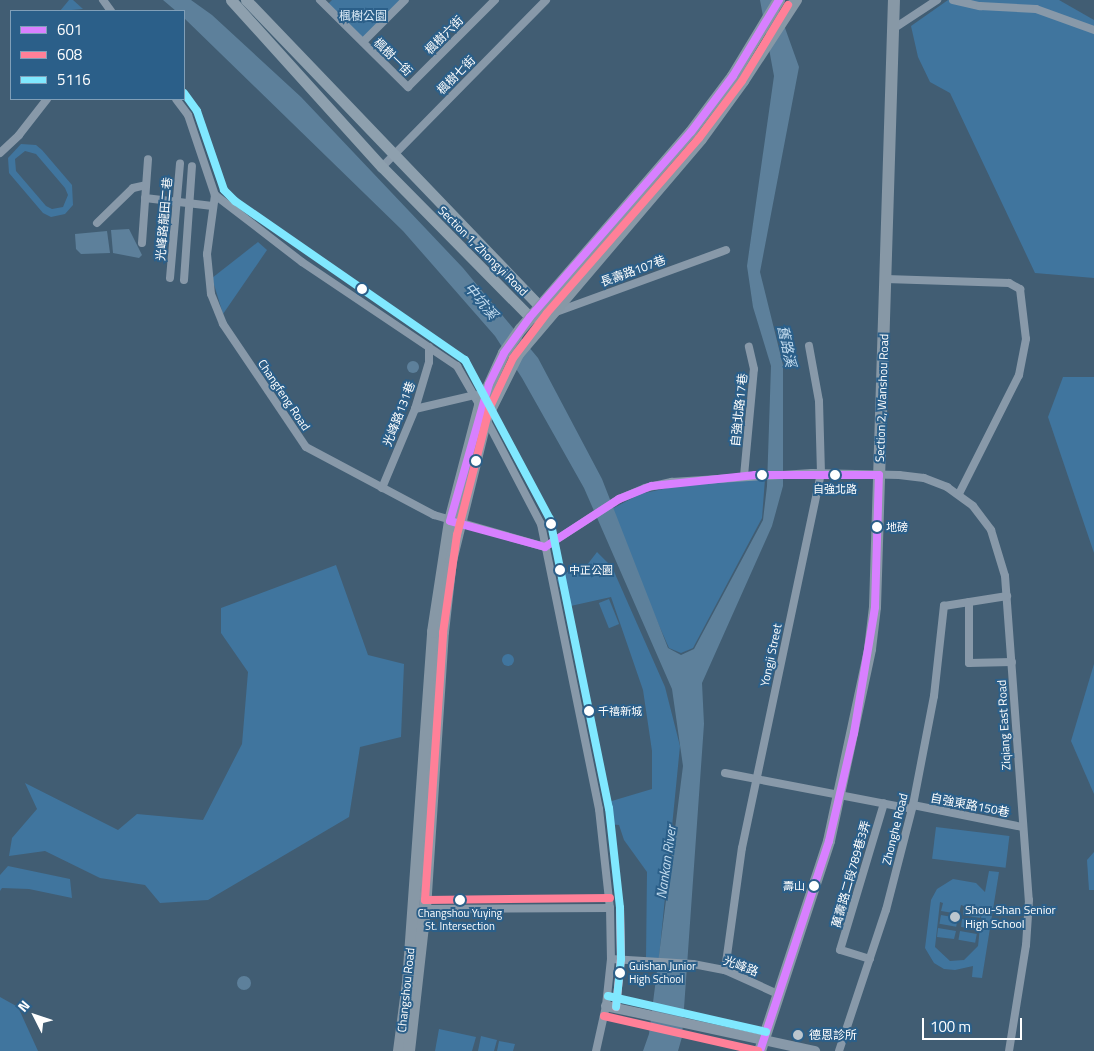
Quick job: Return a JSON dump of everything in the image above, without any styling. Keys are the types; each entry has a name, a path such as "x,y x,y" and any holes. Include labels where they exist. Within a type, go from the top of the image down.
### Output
{"main road":[{"name":"Section 1, Zhongyi Road","path":"231,0 382,167 530,317"},
{"name":"Section 1, Zhongyi Road","path":"246,0 393,156 549,316"},
{"path":"502,370 701,139 738,79 780,0"},
{"path":"502,370 521,329 530,317 738,79 796,0"},
{"name":"Section 2, Wanshou Road","path":"762,1046 829,841 841,794 871,641 886,279 894,0"},
{"path":"530,317 549,316"},
{"name":"Changshou Road","path":"409,1051 436,656 455,523 478,400 502,370"},
{"name":"Changshou Road","path":"455,523 502,370"},
{"name":"Changshou Road","path":"399,1051 419,909"}],"street":[{"name":"楓樹一街","path":"320,0 408,87"},
{"path":"363,42 405,0"},
{"name":"楓樹六街","path":"408,87 495,0"},
{"name":"楓樹七街","path":"382,167 546,0"},
{"path":"892,29 937,0"},
{"path":"953,0 980,6 1036,9 1094,30"},
{"path":"0,153 19,135 46,100"},
{"path":"177,100 188,116 216,195 302,262 457,366 478,400 541,524 600,810 610,908 611,959 606,1006 596,1051"},
{"path":"142,243 148,160"},
{"name":"光峰路龍田二巷","path":"170,278 180,163"},
{"path":"184,280 192,166"},
{"path":"96,223 133,188 146,186"},
{"name":"Changfeng Road","path":"216,195 213,206 207,271 211,294 223,324 306,447 382,488 455,523 545,547"},
{"path":"145,198 190,205 213,206"},
{"name":"長壽路107巷","path":"549,316 726,250"},
{"path":"886,279 1009,283 1020,289 1026,339 1019,375 958,494"},
{"name":"Yongji Street","path":"725,970 756,778 821,473 819,401 809,346"},
{"name":"光峰路131巷","path":"382,488 415,409 429,362 429,347"},
{"name":"自強北路17巷","path":"744,476 754,369 749,347"},
{"path":"415,409 478,400"},
{"name":"Ziqiang East Road","path":"545,547 585,519 619,499 652,486 744,476 821,473 879,474 924,478 958,494 973,506 991,530 1003,560 1012,662 1028,922 1009,1051"},
{"path":"1007,596 969,602 969,663 1012,662"},
{"name":"Zhonghe Road","path":"839,1051 886,910 912,807 934,696 944,606 969,602"},
{"name":"自強東路150巷","path":"725,773 1022,827"},
{"name":"萬壽路二段789巷3弄","path":"870,959 840,950 884,803"},
{"path":"419,909 610,908"},
{"name":"光峰路","path":"611,959 692,964 725,970 780,994"},
{"path":"606,1006 762,1046 815,1051"}],"green space":[{"path":"69,0 73,0 83,9 72,10 61,10"},
{"name":"楓樹公園","path":"332,0 401,0 363,38 328,4"},
{"path":"948,0 1059,0 1094,20 1094,278 1035,273 950,93 930,82 918,57 911,26"},
{"path":"21,144 36,145 72,185 73,205 65,214 51,217 43,213 9,173 8,158","holes":["25,151 36,154 65,188 68,195 63,207 52,209 46,206 16,171 15,159"]},
{"path":"258,242 267,250 223,314 212,278"},
{"path":"1063,377 1094,377 1094,553 1048,417"},
{"name":"中正公園","path":"765,479 762,518 693,648 681,653 669,648 608,511 640,494 691,483"},
{"path":"597,552 612,567 665,687 680,746 659,958 646,958 647,872 624,840 619,825 607,824 605,803 652,789 652,751 643,690 611,597 566,607 557,579 578,565 584,569"},
{"path":"336,565 368,655 404,664 401,737 360,747 349,817 208,900 160,903 145,885 100,878 45,851 9,856 12,838 37,809 25,783 118,830 137,814 203,820 242,744 248,672 221,633 221,608"},
{"path":"609,599 619,624 609,628 599,603"},
{"path":"506,654 510,654 514,660 510,666 506,666 502,662 502,658"},
{"path":"1094,664 1094,794 1071,741"},
{"path":"936,827 1009,836 1006,868 932,859"},
{"path":"1094,852 1094,890 1089,890 1087,860"},
{"path":"8,866 70,879 72,898 29,889 2,888 0,891 0,875"},
{"path":"989,871 999,872 982,978 972,977 973,966 955,970 944,969 934,963 925,948 931,900 937,889 953,879 976,883 985,892","holes":["940,902 943,903 941,911 959,914 961,905 964,906 963,915 980,918 982,909 978,946 964,960 950,961 935,947"]},
{"path":"941,915 958,918 956,927 939,924"},
{"path":"962,919 979,921 978,929 961,927"},
{"path":"938,928 956,931 954,939 937,937"},
{"path":"960,931 977,934 975,943 958,940"},
{"path":"0,997 18,1007 38,1051 0,1051"},
{"path":"439,1029 476,1037 472,1051 435,1051"},
{"path":"481,1036 497,1040 494,1051 478,1051"},
{"path":"499,1041 515,1044 513,1051 497,1051"}],"water":[{"name":"中坑溪","path":"163,0 191,0 212,15 301,97 463,268 538,358 602,479 668,648 681,655 694,649 763,520 767,486 771,366 753,307 747,266 774,76 760,0 775,0 799,67 760,272 783,365 783,486 772,526 702,683 704,724 682,1037 678,1051 643,1051 649,1034 683,766 672,689 584,488 522,378 495,336 403,231 185,19 185,10 175,10"},
{"path":"129,229 142,255 139,258 113,253 111,230"},
{"path":"107,231 110,253 81,254 76,249 75,234"},
{"path":"413,361 419,367 413,373 407,367"},
{"path":"241,976 247,976 251,983 247,990 241,990 237,986 237,980"}],"transit line":[{"name":"601","path":"545,547 450,521 489,384 504,353 530,317 691,132 733,76 779,0"},
{"name":"608","path":"610,898 425,900 443,633 457,535 489,409 513,358 547,313 699,138 742,81 788,5"},
{"name":"5116","path":"185,94 197,111 224,190 235,201 465,360 550,519 609,808 620,908 621,959 616,1007"},
{"name":"601","path":"545,547 619,499 652,486 755,475 879,475"},
{"name":"601","path":"760,1051 829,841 854,733 875,607 879,475"},
{"name":"608","path":"616,1007 621,959 620,908"},
{"name":"5116","path":"608,996 766,1032"},
{"name":"608","path":"604,1016 758,1051"}],"place":[{"name":"自強北路","path":"835,475"},
{"name":"地磅","path":"877,527"},
{"name":"中正公園","path":"560,570"},
{"name":"千禧新城","path":"589,711"},
{"name":"壽山","path":"814,886"},
{"name":"Changshou Yuying St. Intersection","path":"460,900"},
{"name":"Shou-Shan Senior High School","path":"955,917"},
{"name":"Guishan Junior High School","path":"620,973"},
{"name":"德恩診所","path":"798,1035"}],"water label":[{"name":"舊路溪","path":"787,346"},
{"name":"Nankan River","path":"666,862"}]}
